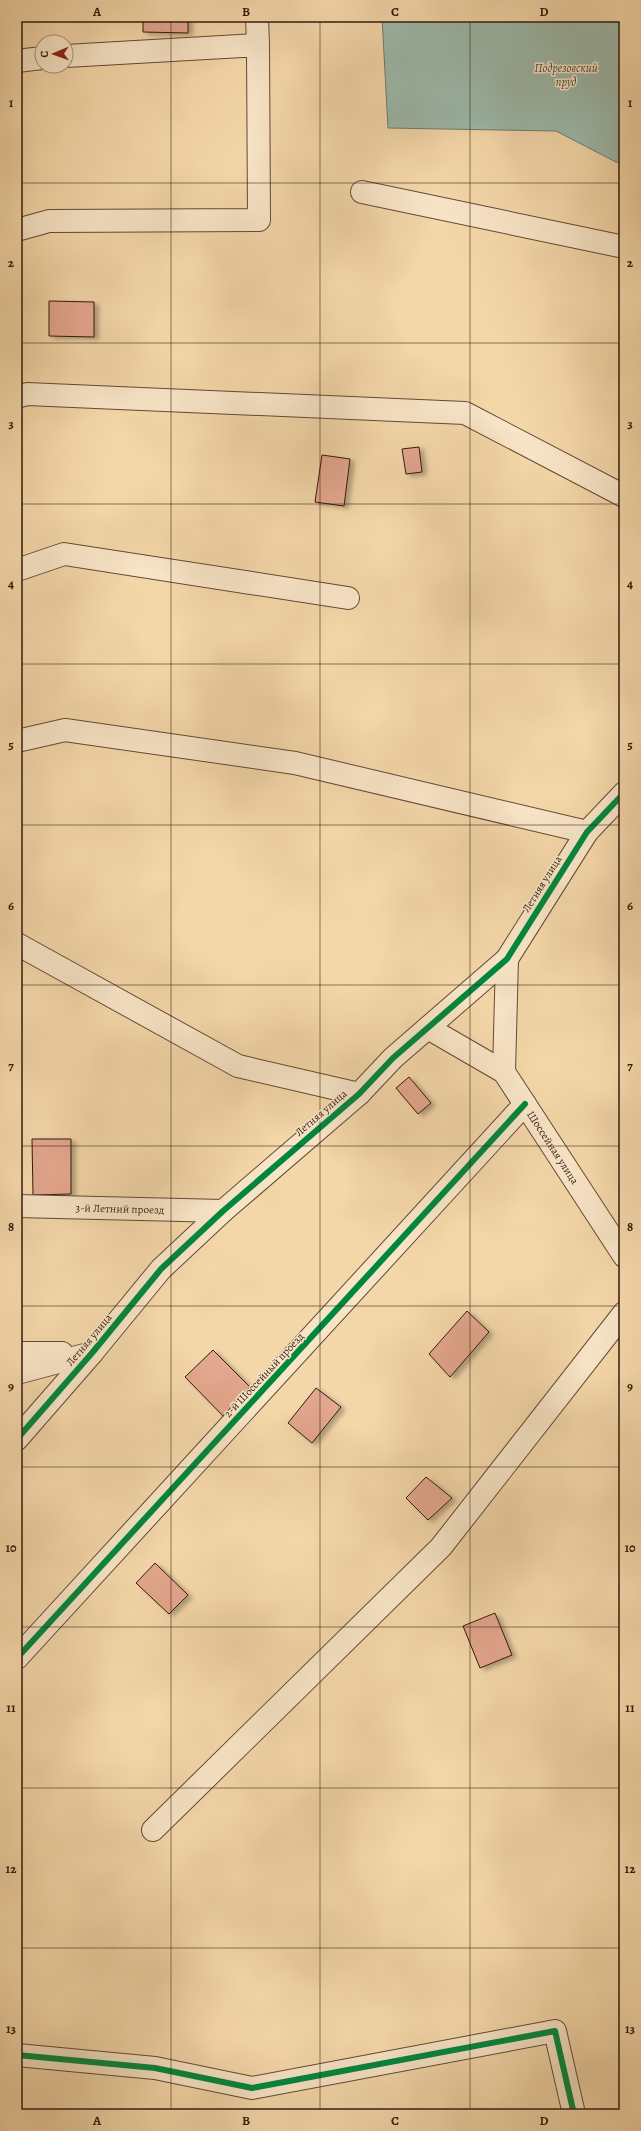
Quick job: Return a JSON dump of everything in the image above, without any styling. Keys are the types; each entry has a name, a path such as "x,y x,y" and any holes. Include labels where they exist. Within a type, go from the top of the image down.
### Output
{"street":[{"path":"17,230 49,222 259,220 257,17"},
{"path":"74,56 258,45"},
{"path":"17,61 34,59"},
{"path":"362,192 624,247"},
{"path":"17,397 26,394 465,412 624,496"},
{"path":"17,570 64,554 348,598"},
{"path":"17,741 65,730 295,763 587,832"},
{"name":"Летняя улица","path":"17,1439 92,1354 160,1269 223,1211 359,1094 393,1058 507,959 587,832 624,793"},
{"path":"17,944 238,1066 359,1094"},
{"path":"428,1028 504,1072 507,959"},
{"name":"Шоссейная улица","path":"504,1072 624,1256"},
{"name":"2-й Шоссейный проезд","path":"17,1658 525,1104"},
{"name":"3-й Летний проезд","path":"17,1206 223,1211"},
{"path":"153,1830 441,1547 624,1313"},
{"path":"17,1353 92,1354"},
{"path":"17,1373 92,1354"},
{"path":"17,2055 155,2068 252,2088 555,2031 574,2114"}],"water":[{"name":"Подрезовский пруд","path":"382,17 624,17 624,164 616,162 556,131 388,128"}],"building":[{"path":"143,17 188,17 188,33 143,32"},
{"path":"49,301 94,302 94,337 49,336"},
{"path":"419,447 422,472 406,474 402,449"},
{"path":"322,455 350,459 344,506 315,502"},
{"path":"409,1077 431,1103 418,1114 396,1088"},
{"path":"32,1139 71,1139 71,1194 33,1195"},
{"path":"467,1311 489,1332 450,1377 429,1354"},
{"path":"213,1350 256,1393 228,1421 185,1377"},
{"path":"316,1388 341,1407 312,1443 288,1423"},
{"path":"426,1477 452,1498 428,1520 406,1498"},
{"path":"155,1563 188,1595 169,1614 136,1583"},
{"path":"495,1613 512,1655 480,1668 463,1626"}],"cycle path":[{"path":"17,1439 92,1353 161,1269 223,1211 359,1094 393,1058 507,959 587,832 624,793"},
{"path":"17,1658 525,1104"},
{"path":"17,2055 155,2068 252,2088 555,2031 574,2114"}]}
